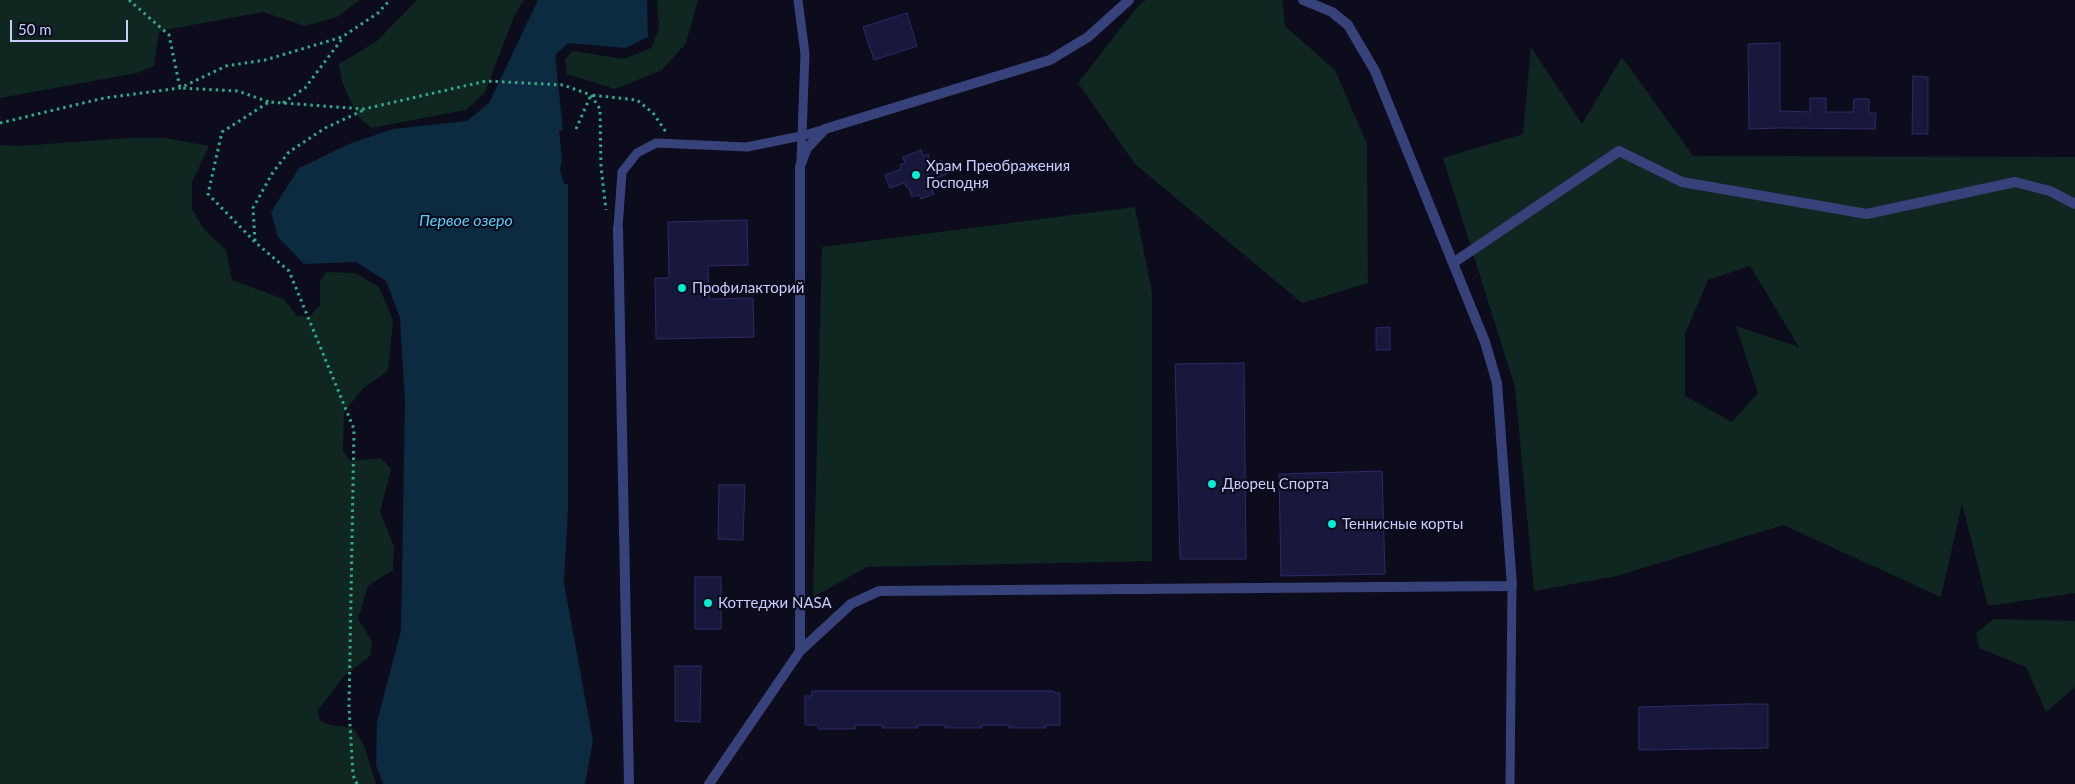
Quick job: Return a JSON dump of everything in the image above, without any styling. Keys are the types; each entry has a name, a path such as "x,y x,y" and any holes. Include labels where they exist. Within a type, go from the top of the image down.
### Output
{"street":[{"path":"800,651 800,166 807,148 825,128 1050,60 1088,37 1129,0"},
{"path":"710,784 800,651 851,604 879,591 1512,586 1497,383 1486,342 1375,71 1363,48 1348,26 1332,12 1303,0"},
{"path":"1453,263 1619,151 1682,182 1867,214 2014,182 2050,191 2075,204"},
{"path":"618,228 629,784"}],"lane":[{"path":"798,0 805,54 800,166"},
{"path":"618,228 622,172 637,153 656,144 748,147 802,136 825,128"},
{"path":"1510,784 1512,586"}],"path":[{"path":"129,0 169,35 180,88"},
{"path":"180,88 226,66 266,60 342,37 378,13 390,0"},
{"path":"282,104 305,88 342,37"},
{"path":"254,242 253,208 274,172 289,152 325,128 364,110 486,81 562,85 591,95 637,100 653,113 674,144"},
{"path":"0,123 104,98 180,88 238,91 269,102 282,104 364,110"},
{"path":"576,129 591,95"},
{"path":"591,95 600,109 601,167 607,218 618,228"},
{"path":"269,102 222,132 208,194 254,242 289,271 354,429 349,707 353,775 357,784"}],"green space":[{"path":"0,0 360,0 337,17 305,26 263,12 159,31 154,66 137,73 0,98"},
{"path":"417,0 524,0 515,14 485,92 466,110 371,128 358,117 342,82 339,64 377,41"},
{"path":"657,0 698,0 686,43 662,70 615,89 567,74 565,59 573,51 624,59 651,48 659,29"},
{"path":"1146,0 1282,0 1285,26 1335,70 1367,144 1368,283 1302,303 1135,164 1078,83 1138,6"},
{"path":"1531,47 1582,124 1622,57 1693,156 2075,157 2075,593 1988,606 1962,504 1941,597 1783,525 1617,576 1534,591 1515,387 1443,158 1523,134","holes":["1750,266 1799,347 1736,326 1758,393 1732,422 1685,396 1685,334 1708,280"]},
{"path":"128,138 165,138 209,146 192,182 192,209 203,228 226,250 232,280 284,299 297,316 309,317 320,305 320,282 326,272 355,273 379,287 393,320 388,371 362,389 344,413 343,451 350,461 381,458 391,469 380,512 394,546 393,570 368,586 358,619 372,641 370,656 344,676 318,710 320,721 331,725 353,728 364,745 376,784 0,784 0,145 20,146"},
{"path":"1135,207 1152,292 1152,561 867,567 813,597 822,247"},
{"path":"1994,619 2075,621 2075,687 2046,712 2026,667 1979,648 1976,633"}],"water":[{"name":"Первое озеро","path":"538,0 647,0 648,37 625,48 568,43 555,55 563,130 559,131 562,159 560,170 564,184 568,184 568,507 564,583 593,741 585,784 383,784 376,765 377,722 401,630 405,402 400,318 386,281 356,262 304,264 278,237 271,212 299,168 349,144 393,129 467,121 489,103"}],"building":[{"path":"907,13 917,46 874,60 863,27"},
{"path":"1780,43 1780,111 1810,112 1810,98 1826,98 1826,112 1853,112 1854,99 1869,99 1869,113 1876,113 1875,129 1749,129 1748,44"},
{"path":"1913,76 1928,77 1928,134 1912,134"},
{"name":"Храм Преображения Господня","path":"921,150 923,156 928,154 931,164 942,160 947,174 937,178 940,186 932,189 934,194 921,199 919,195 912,197 909,188 904,183 890,188 885,175 901,169 900,165 905,163 903,157"},
{"name":"Профилакторий","path":"747,220 748,265 708,266 709,299 753,298 754,337 656,339 655,278 669,278 668,222"},
{"path":"1390,327 1390,350 1376,350 1376,328"},
{"name":"Дворец Спорта","path":"1244,363 1246,559 1180,559 1175,364"},
{"name":"Теннисные корты","path":"1382,471 1385,574 1281,576 1279,474"},
{"path":"719,485 745,485 743,540 718,539"},
{"name":"Коттеджи NASA","path":"695,577 721,577 721,629 695,629"},
{"path":"675,666 701,666 700,722 675,721"},
{"path":"812,691 1054,691 1054,693 1060,693 1060,725 1046,725 1046,728 1009,728 1009,725 982,725 982,728 945,728 945,725 918,725 918,728 882,728 882,725 855,725 855,729 818,729 818,725 805,725 805,696 812,696"},
{"path":"1768,704 1768,748 1639,750 1639,707"}],"place":[{"name":"Храм Преображения Господня","path":"916,175"},
{"name":"Профилакторий","path":"682,288"},
{"name":"Дворец Спорта","path":"1212,484"},
{"name":"Теннисные корты","path":"1332,524"},
{"name":"Коттеджи NASA","path":"708,603"}]}
